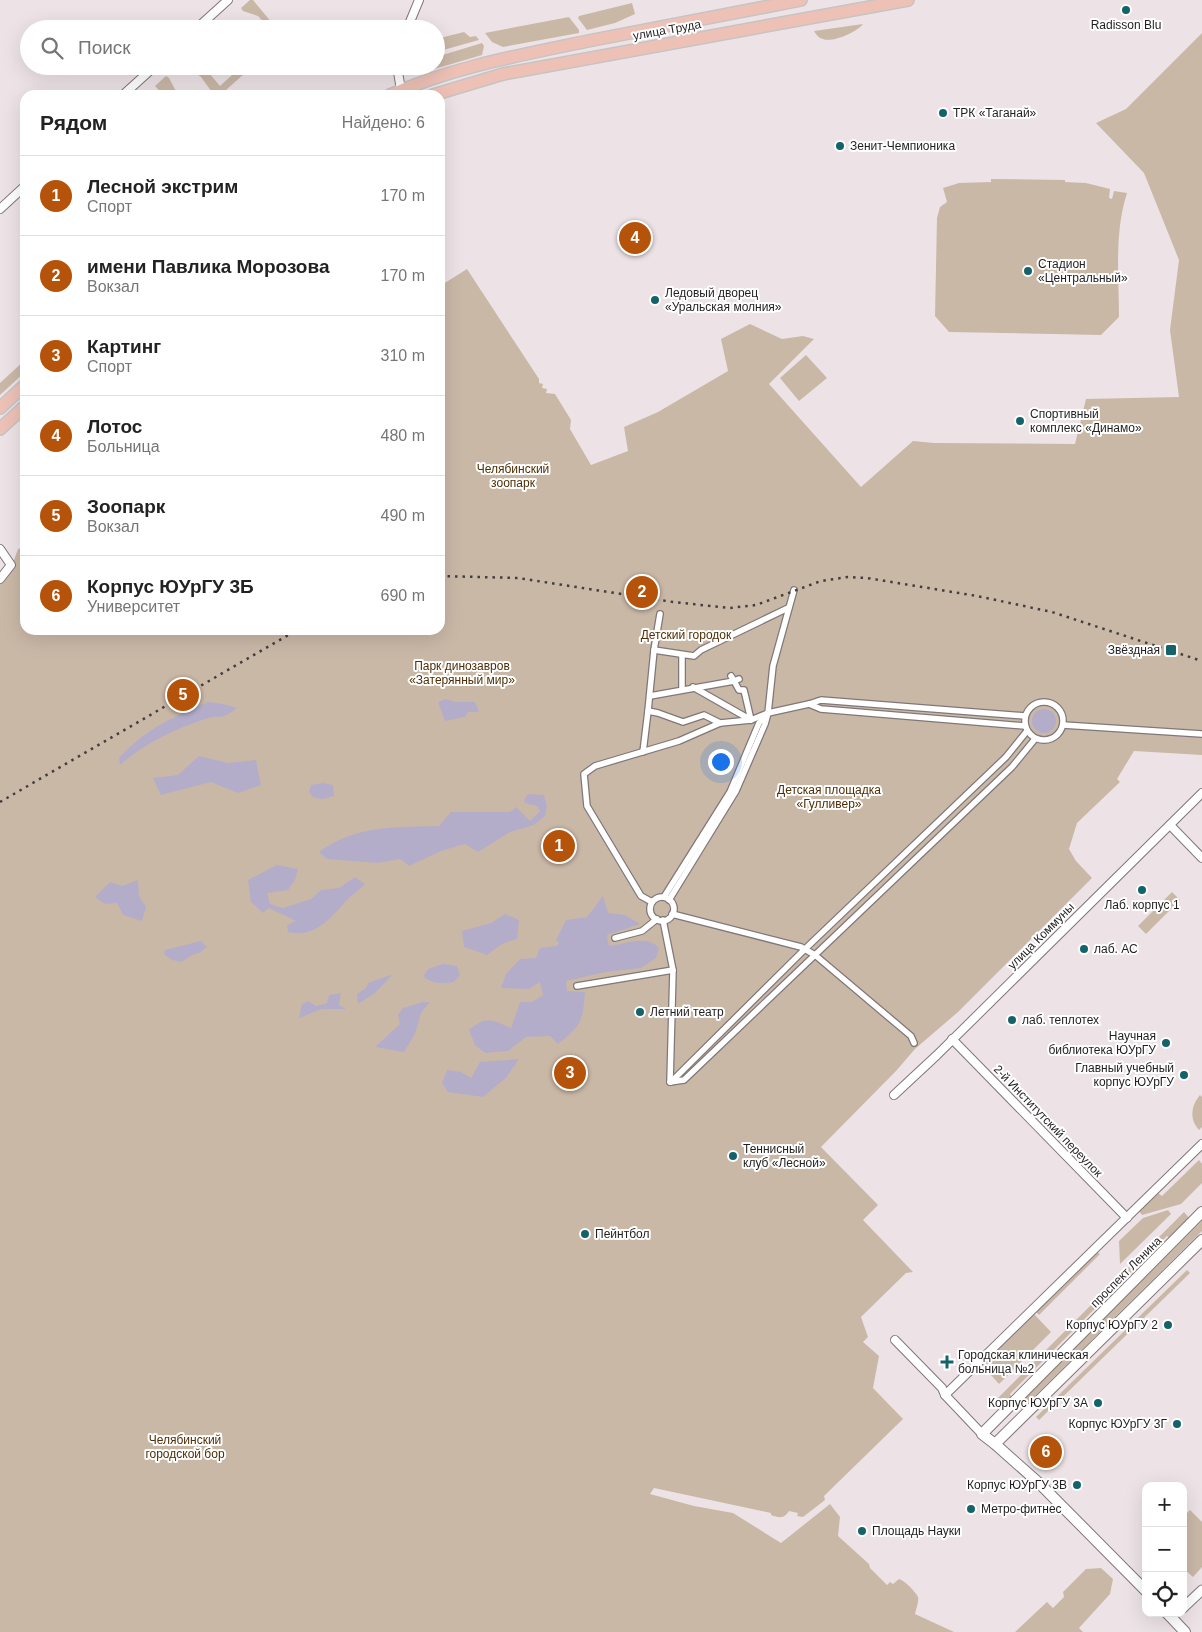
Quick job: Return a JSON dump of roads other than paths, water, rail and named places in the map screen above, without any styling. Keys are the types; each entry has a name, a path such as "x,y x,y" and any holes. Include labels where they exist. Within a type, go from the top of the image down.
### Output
{"main road":[{"name":"улица Труда","path":"445,75 498,59 700,18 801,0"},
{"name":"улица Труда","path":"445,91 503,74 908,0"},
{"path":"700,18 704,37"},
{"name":"улица Труда","path":"404,90 420,82 444,75"},
{"path":"0,408 20,390"},
{"path":"0,429 20,411"},
{"name":"проспект Ленина","path":"982,1434 1202,1212"},
{"path":"996,1444 1202,1240"},
{"path":"1016,1400 1014,1406 1016,1411 1021,1414 1028,1412"},
{"path":"982,1434 996,1444 1040,1484 1142,1587"},
{"path":"1174,1617 1185,1632"}],"street":[{"path":"206,20 228,0"},
{"path":"411,20 419,0"},
{"path":"129,90 145,75"},
{"path":"398,75 398,90"},
{"path":"0,209 20,191"},
{"path":"0,549 11,565 0,579"},
{"path":"667,898 736,792 765,724 773,666 794,590"},
{"path":"654,650 694,656 701,650 788,608"},
{"path":"643,752 654,650 660,614"},
{"path":"682,654 682,690"},
{"path":"650,696 735,678 739,690 744,690 751,720"},
{"path":"693,687 751,720"},
{"path":"652,902 641,896 587,806 584,774 595,766 679,741 720,723 751,720 768,713 821,700 1025,716"},
{"path":"1039,702 1051,703 1061,712 1063,725 1052,739 1035,739 1026,729 1025,716 1028,710 1039,702"},
{"path":"809,704 821,709 1026,729"},
{"path":"648,711 658,712 683,722 704,715 720,723"},
{"path":"1063,725 1202,734"},
{"path":"670,1082 805,949 1006,757 1026,729"},
{"path":"670,1082 684,1080 1012,766 1035,739"},
{"name":"улица Коммуны","path":"894,1095 1202,793"},
{"path":"1170,825 1202,858"},
{"path":"667,898 657,898 652,902 650,910 651,914 660,920 673,970 670,1082"},
{"path":"667,898 673,908 672,914"},
{"path":"615,938 642,931 672,914 805,949 911,1036 914,1043"},
{"path":"577,986 673,970"},
{"name":"2-й Институтский переулок","path":"952,1040 1127,1218"},
{"path":"946,1395 1202,1144"},
{"path":"895,1340 942,1388 946,1395 982,1434"},
{"path":"1187,1604 1202,1590"}],"railway":[{"path":"445,576 518,578 673,602 730,608 756,605 821,581 848,577 867,578 977,596 1052,612 1202,661"},
{"path":"0,802 288,635"}],"place":[{"name":"Radisson Blu","path":"1126,10"},
{"name":"ТРК «Таганай»","path":"943,113"},
{"name":"Зенит-Чемпионика","path":"840,146"},
{"name":"Лотос","path":"635,238"},
{"name":"Стадион «Центральный»","path":"1028,271"},
{"name":"Ледовый дворец «Уральская молния»","path":"655,300"},
{"name":"Спортивный комплекс «Динамо»","path":"1020,421"},
{"name":"имени Павлика Морозова","path":"642,592"},
{"name":"Звёздная","path":"1171,650"},
{"name":"Зоопарк","path":"183,695"},
{"name":"Лесной экстрим","path":"559,846"},
{"name":"Лаб. корпус 1","path":"1142,890"},
{"name":"лаб. АС","path":"1084,949"},
{"name":"Летний театр","path":"640,1012"},
{"name":"лаб. теплотех","path":"1012,1020"},
{"name":"Научная библиотека ЮУрГУ","path":"1166,1043"},
{"name":"Картинг","path":"570,1073"},
{"name":"Главный учебный корпус ЮУрГУ","path":"1184,1075"},
{"name":"Теннисный клуб «Лесной»","path":"733,1156"},
{"name":"Пейнтбол","path":"585,1234"},
{"name":"Корпус ЮУрГУ 2","path":"1168,1325"},
{"name":"Городская клиническая больница №2","path":"947,1362"},
{"name":"Корпус ЮУрГУ 3А","path":"1098,1403"},
{"name":"Корпус ЮУрГУ 3Г","path":"1177,1424"},
{"name":"Корпус ЮУрГУ 3Б","path":"1046,1452"},
{"name":"Корпус ЮУрГУ 3В","path":"1077,1485"},
{"name":"Метро-фитнес","path":"971,1509"},
{"name":"Площадь Науки","path":"862,1531"}],"park label":[{"name":"Челябинский зоопарк","path":"513,476"},
{"name":"Детский городок","path":"686,635"},
{"name":"Парк динозавров «Затерянный мир»","path":"462,673"},
{"name":"Детская площадка «Гулливер»","path":"829,797"},
{"name":"Челябинский городской бор","path":"185,1447"}]}
